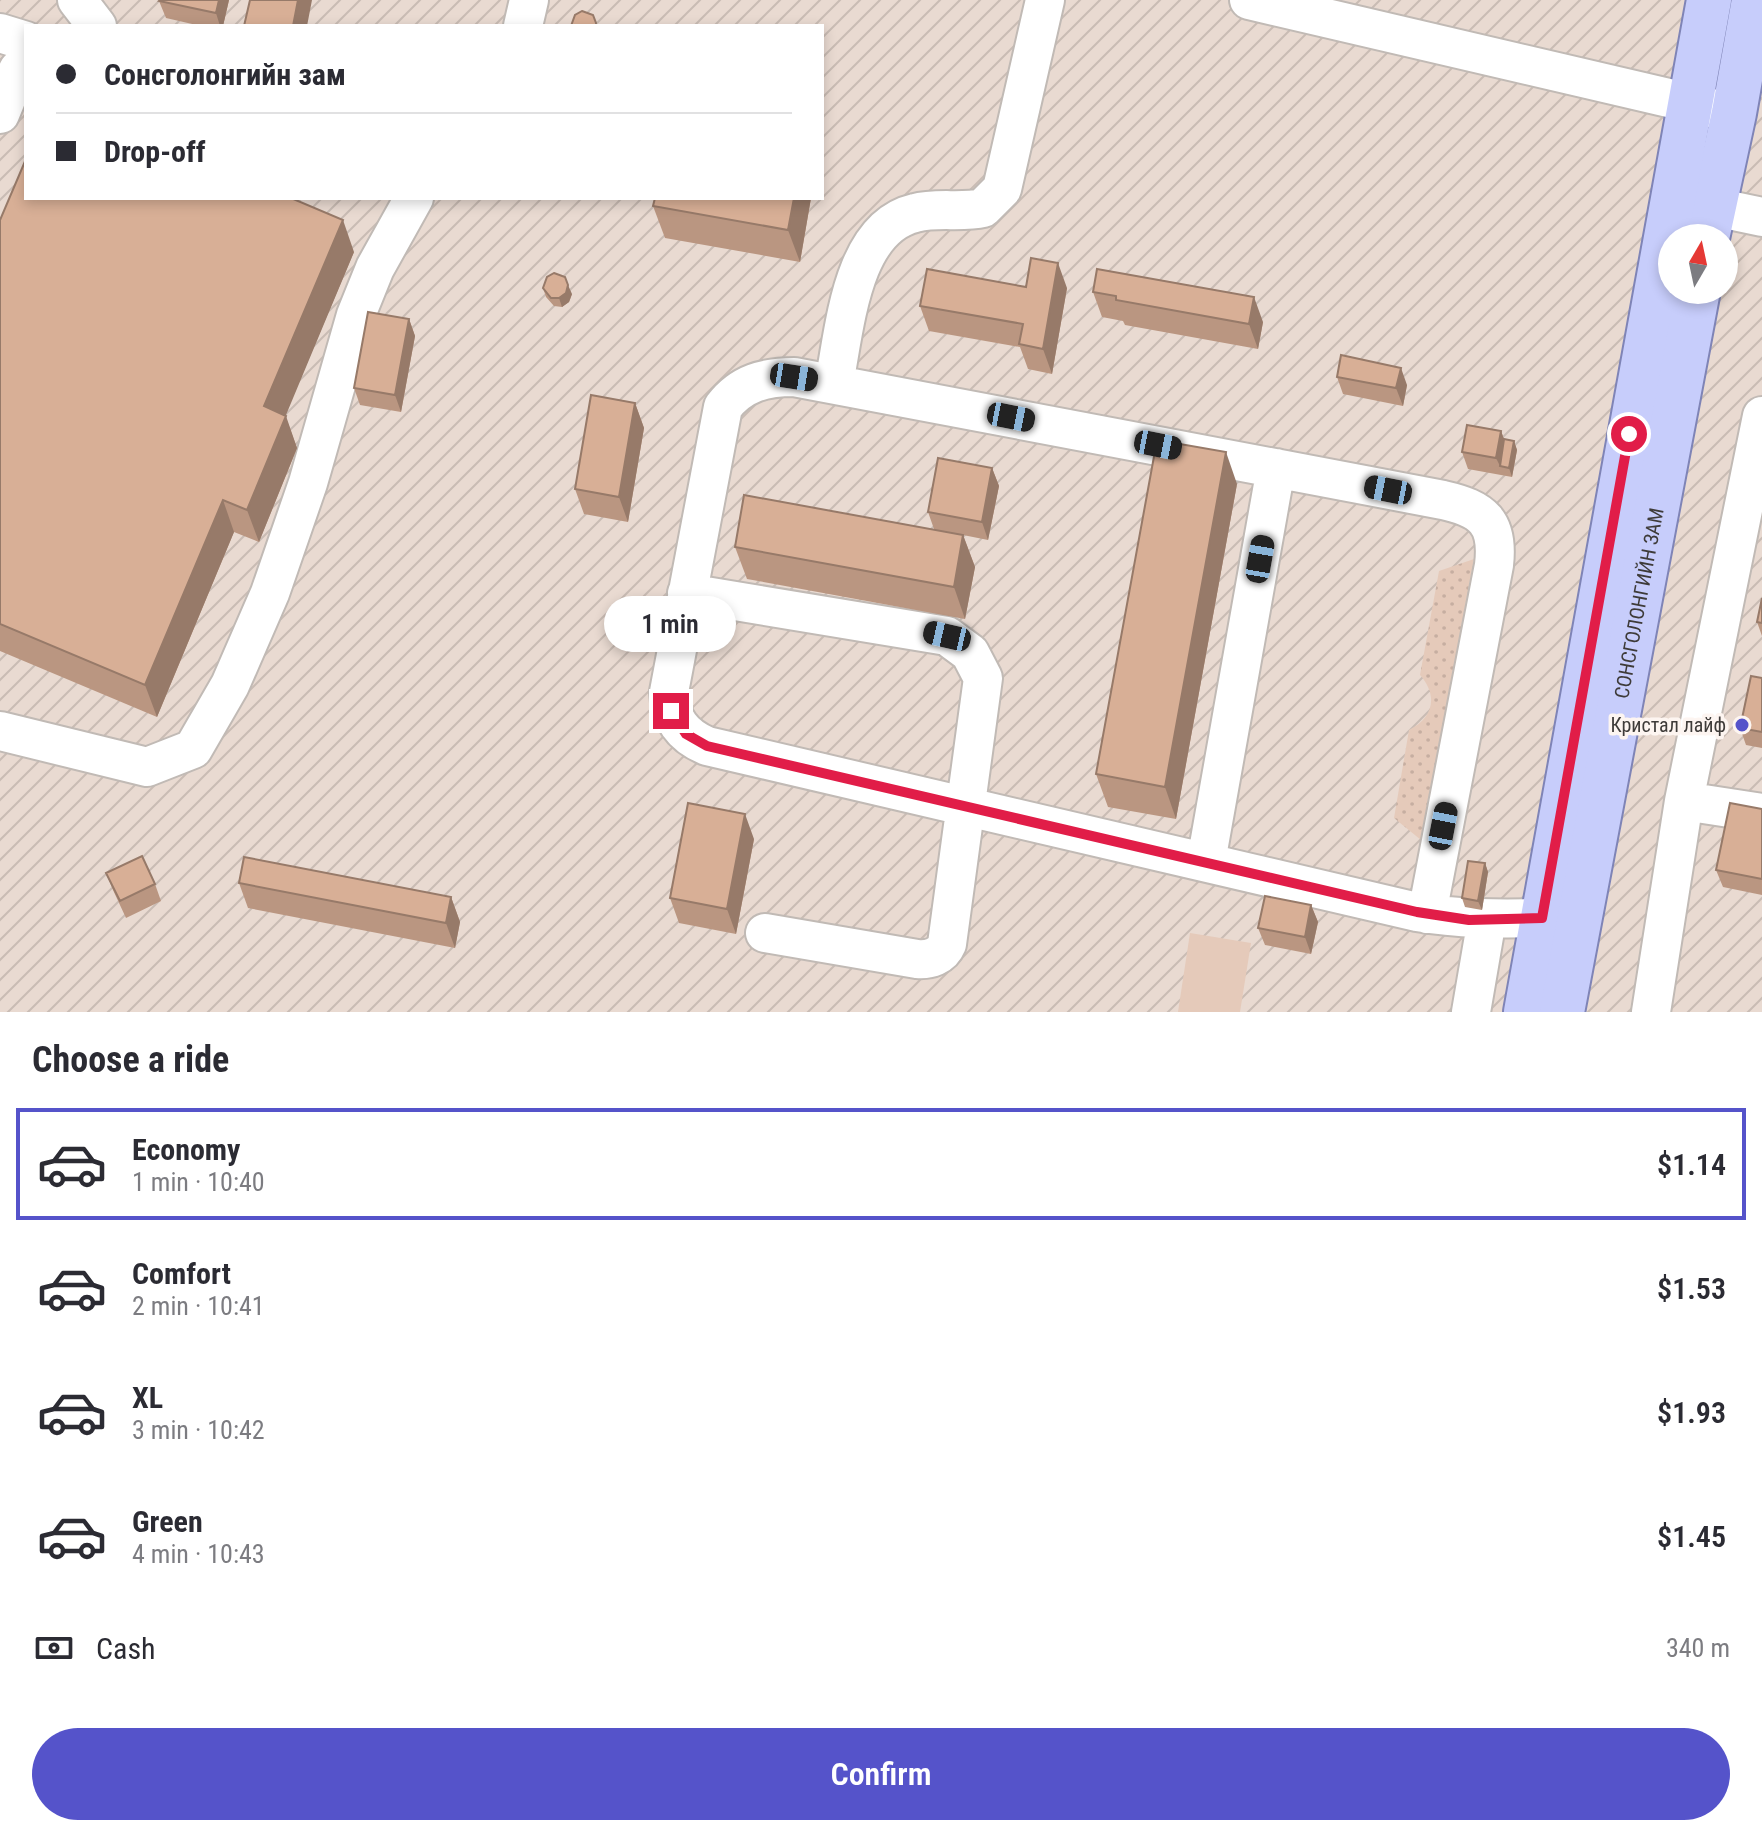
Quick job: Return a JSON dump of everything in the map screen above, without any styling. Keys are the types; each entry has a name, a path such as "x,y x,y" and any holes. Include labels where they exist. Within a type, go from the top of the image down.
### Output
{"main road":[{"name":"СОНСГОЛОНГИЙН ЗАМ","path":"1697,214 1690,103 1709,0"},
{"name":"СОНСГОЛОНГИЙН ЗАМ","path":"1526,1012 1542,918 1697,214 1734,113 1754,0"},
{"name":"СОНСГОЛОНГИЙН ЗАМ","path":"1562,1012 1695,304"}],"street":[{"path":"77,0 95,24"},
{"path":"523,24 529,0"},
{"path":"834,383 856,280 867,249 875,238 886,227 915,213 983,208 1002,189 1045,0"},
{"path":"1249,0 1734,113"},
{"path":"0,33 24,40"},
{"path":"0,114 18,70 24,64"},
{"path":"0,731 147,767 193,749 230,685 270,593 308,483 356,315 375,268 413,200"},
{"path":"1697,214 1762,217"},
{"path":"1427,914 1494,565 1493,532 1483,516 1460,504 794,377 766,378 740,389 723,407 669,692 674,719 686,734 707,746 1427,914 1487,919 1542,918"},
{"path":"1651,1012 1684,801 1762,416"},
{"path":"1206,862 1276,468"},
{"path":"687,593 923,630 947,636 963,646 979,666 983,684 967,807 947,944 940,954 930,959 917,959 765,933"},
{"path":"1684,801 1762,813"},
{"path":"1471,1012 1487,919"}],"shaded area":[{"path":"0,0 1762,0 1762,1012 0,1012"},
{"path":"1474,559 1421,840 1394,818 1409,730 1424,719 1431,706 1429,690 1420,675 1439,571"},
{"path":"1190,933 1251,943 1240,1012 1178,1012"}],"building":[{"path":"160,0 219,0 216,13"},
{"path":"250,0 298,0 293,24 244,24"},
{"path":"582,11 593,15 596,24 572,24 575,15"},
{"path":"24,164 24,200 296,200 343,220 264,406 286,416 247,510 223,500 145,685 0,624 0,220"},
{"path":"654,200 794,200 788,230 653,206"},
{"path":"1031,258 1058,263 1043,349 1019,344 1023,324 920,306 927,269 1026,287"},
{"path":"1097,269 1254,297 1249,324 1116,300 1116,296 1093,292"},
{"path":"554,273 565,277 568,285 566,293 559,298 551,298 543,288 547,277"},
{"path":"368,312 409,319 395,395 354,388"},
{"path":"1341,355 1401,368 1396,388 1337,377"},
{"path":"591,395 635,403 619,497 575,489"},
{"path":"1467,425 1501,431 1496,458 1462,452"},
{"path":"1504,439 1514,441 1509,468 1500,466"},
{"path":"1157,440 1226,452 1165,787 1096,774"},
{"path":"938,458 992,468 982,522 928,512"},
{"path":"744,495 963,535 954,587 735,547"},
{"path":"1762,598 1762,623 1757,622"},
{"path":"1751,676 1762,678 1762,732 1740,728"},
{"path":"688,803 745,814 727,909 670,898"},
{"path":"1730,803 1762,809 1762,879 1716,870"},
{"path":"142,856 155,884 120,901 106,873"},
{"path":"244,857 451,897 446,923 239,883"},
{"path":"1468,861 1485,863 1478,901 1462,898"},
{"path":"1265,896 1311,905 1305,937 1258,928"}],"place":[{"name":"Кристал лайф","path":"1742,725"}],"route":[{"path":"671,711 686,734 707,746 1417,912 1469,920 1542,918 1629,434"}]}
